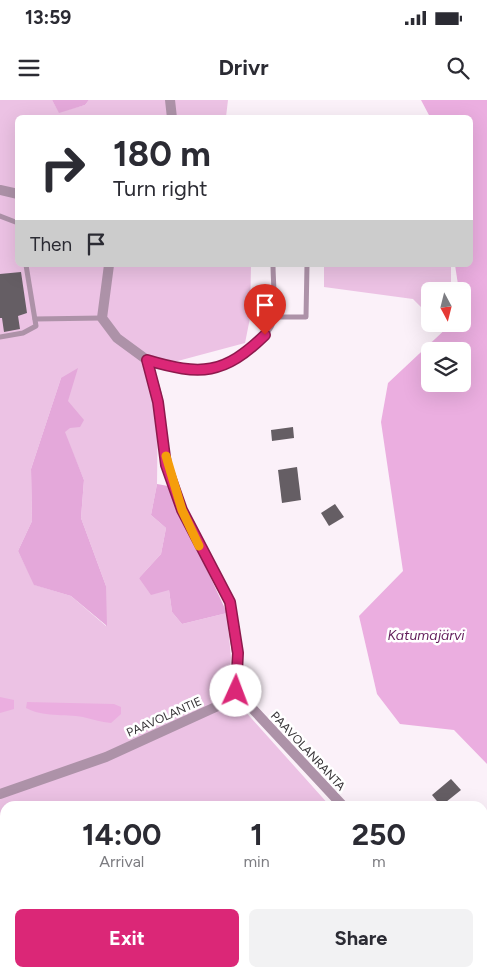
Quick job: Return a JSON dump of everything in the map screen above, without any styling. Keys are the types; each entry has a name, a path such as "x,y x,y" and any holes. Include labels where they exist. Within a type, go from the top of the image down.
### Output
{"street":[{"path":"170,100 172,115"},
{"path":"0,190 15,193"},
{"path":"109,267 102,318 117,338 147,360 158,402 166,465 182,510 230,602 238,653 236,691"},
{"name":"PAAVOLANTIE","path":"0,794 106,757 220,705 236,691"},
{"name":"PAAVOLANRANTA","path":"236,691 337,801"}],"lane":[{"path":"0,216 15,222"},
{"path":"0,337 23,333 36,326 26,267"},
{"path":"147,360 172,368 198,370 216,368 245,355 265,335 273,323 273,267"},
{"path":"273,317 306,317 307,267"},
{"path":"35,319 102,318"}],"shaded area":[{"path":"0,100 52,100 59,112 85,105 89,100 228,100 226,115 15,115 15,267 251,267 250,318 245,343 144,370 158,402 157,484 151,515 166,528 161,554 139,578 169,590 172,612 182,624 227,613 231,658 227,691 326,801 0,801","holes":["61,378 68,401 69,428 64,432 84,480 81,518 106,586 106,626 71,596 35,585 18,551 32,521 31,469"]},
{"path":"52,100 89,100 85,105 59,113"},
{"path":"324,267 451,267 451,282 421,282 421,307 413,299 324,287"},
{"path":"78,368 68,401 84,420 80,427 70,428 65,432 84,480 81,518 106,586 107,626 71,596 34,585 18,551 32,521 31,469 61,378"},
{"path":"157,484 168,486 227,613 182,624 172,612 169,590 151,595 139,578 161,554 166,528 151,515"}],"water":[{"name":"Katumajärvi","path":"421,100 487,100 487,764 454,730 400,724 377,694 359,616 403,571 381,422 388,383 421,352 421,392 471,392 471,342 432,342 442,332 471,332 471,282 458,282 455,267 473,267 473,115 429,115"},
{"path":"0,697 14,700 14,709 0,713"},
{"path":"27,702 114,704 121,707 121,714 111,723 107,723 83,717 39,713 26,708"}],"building":[{"path":"21,272 27,313 18,316 20,329 4,332 2,318 0,318 0,274"},
{"path":"293,427 294,438 272,441 271,430"},
{"path":"297,467 301,500 282,503 278,470"},
{"path":"335,504 344,517 329,526 321,513"},
{"path":"451,779 461,790 447,801 437,801 432,795"}],"slow traffic":[{"path":"166,456 166,465 182,510 199,546"}],"route":[{"path":"236,691 238,653 236,630 230,602 182,510 166,465 158,402 147,360 172,368 198,370 216,368 245,355 265,335"}]}
